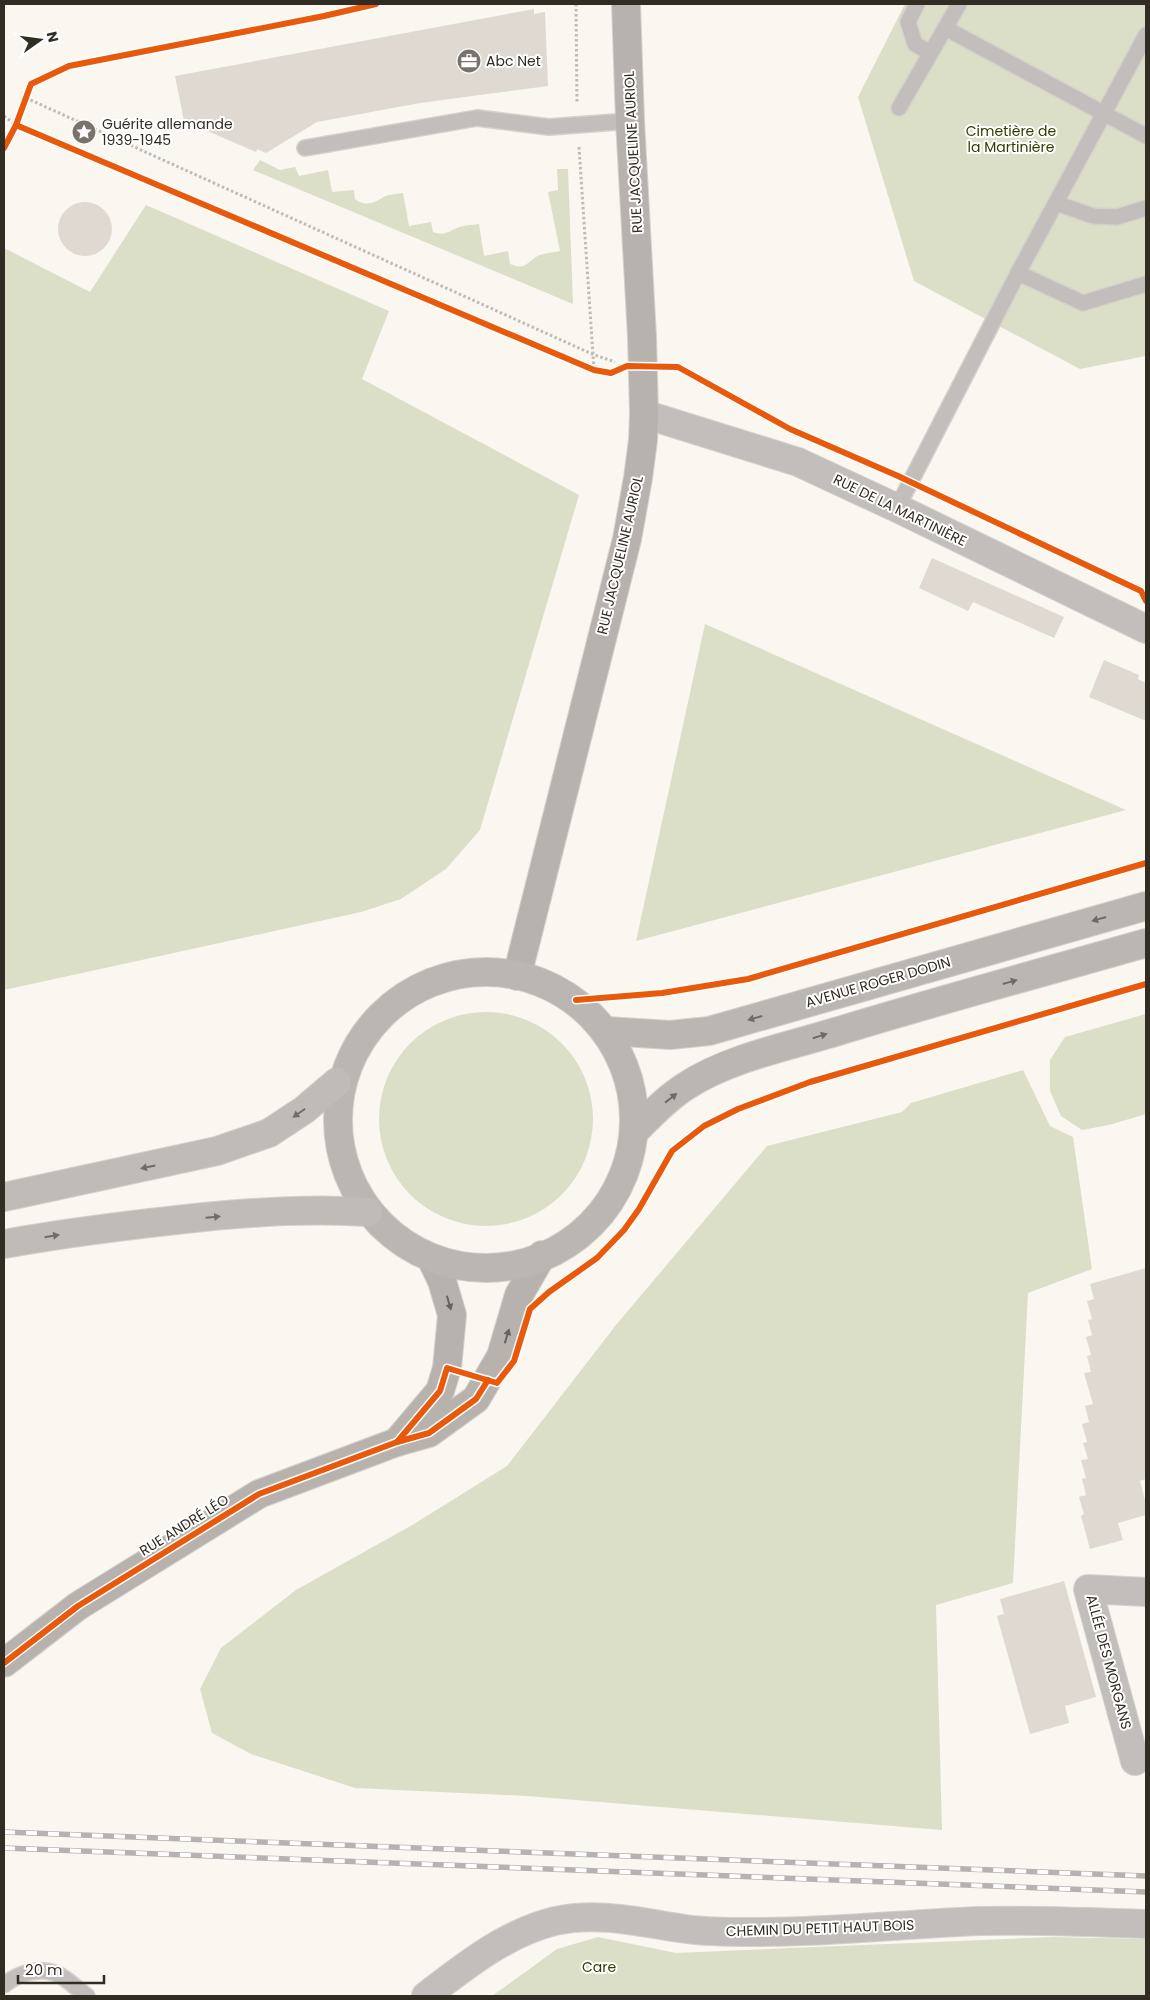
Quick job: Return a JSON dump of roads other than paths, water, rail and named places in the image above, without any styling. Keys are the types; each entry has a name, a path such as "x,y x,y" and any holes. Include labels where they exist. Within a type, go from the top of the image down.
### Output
{"highway":[{"path":"4,1197 218,1151 269,1133 304,1110 337,1082"},
{"path":"4,1244 99,1229 267,1212 341,1210 368,1212"}],"main road":[{"name":"AVENUE ROGER DODIN","path":"607,1031 670,1035 709,1031 1146,906"},
{"path":"635,1131 658,1108 686,1085 736,1063 842,1029 1146,943"},
{"path":"468,974 517,976 547,986 576,1000 607,1031 624,1065 629,1084 635,1131 627,1169 610,1210 573,1243 542,1255 502,1266 471,1267 431,1258 385,1229 368,1212 351,1181 340,1148 337,1082 349,1052 380,1011 422,984 468,974"}],"street":[{"name":"RUE JACQUELINE AURIOL","path":"517,976 627,539 643,440 642,337 630,121 626,4"},
{"name":"RUE DE LA MARTINIÈRE","path":"644,414 798,462 1146,629"},
{"name":"RUE ANDRÉ LÉO","path":"4,1663 78,1606 259,1494 397,1442 429,1433 476,1399 501,1356 519,1295 542,1255"},
{"name":"RUE ANDRÉ LÉO","path":"397,1442 440,1391 447,1368 452,1315 442,1281 431,1258"},
{"name":"ALLÉE DES MORGANS","path":"1136,1761 1088,1589 1146,1592"},
{"name":"CHEMIN DU PETIT HAUT BOIS","path":"426,1996 461,1969 503,1942 536,1926 577,1917 618,1918 714,1931 752,1932 845,1930 979,1921 1146,1924"}],"lane":[{"path":"917,4 908,22 915,44 930,54"},
{"path":"899,108 959,4"},
{"path":"946,28 1146,136"},
{"path":"897,508 1018,273 1146,36"},
{"path":"305,148 477,118 549,126 630,121"},
{"path":"1056,203 1093,216 1117,216 1146,208"},
{"path":"1018,273 1082,303 1146,284"},
{"path":"4,1986 14,1977 34,1971 55,1973 69,1991 87,1996"}],"railway":[{"path":"4,1832 1146,1876"},
{"path":"4,1848 1146,1892"}],"place":[{"name":"Abc Net","path":"469,61"},
{"name":"Guérite allemande 1939-1945","path":"84,132"}],"park label":[{"name":"Cimetière de la Martinière","path":"1011,140"},
{"name":"Care","path":"599,1967"}]}
